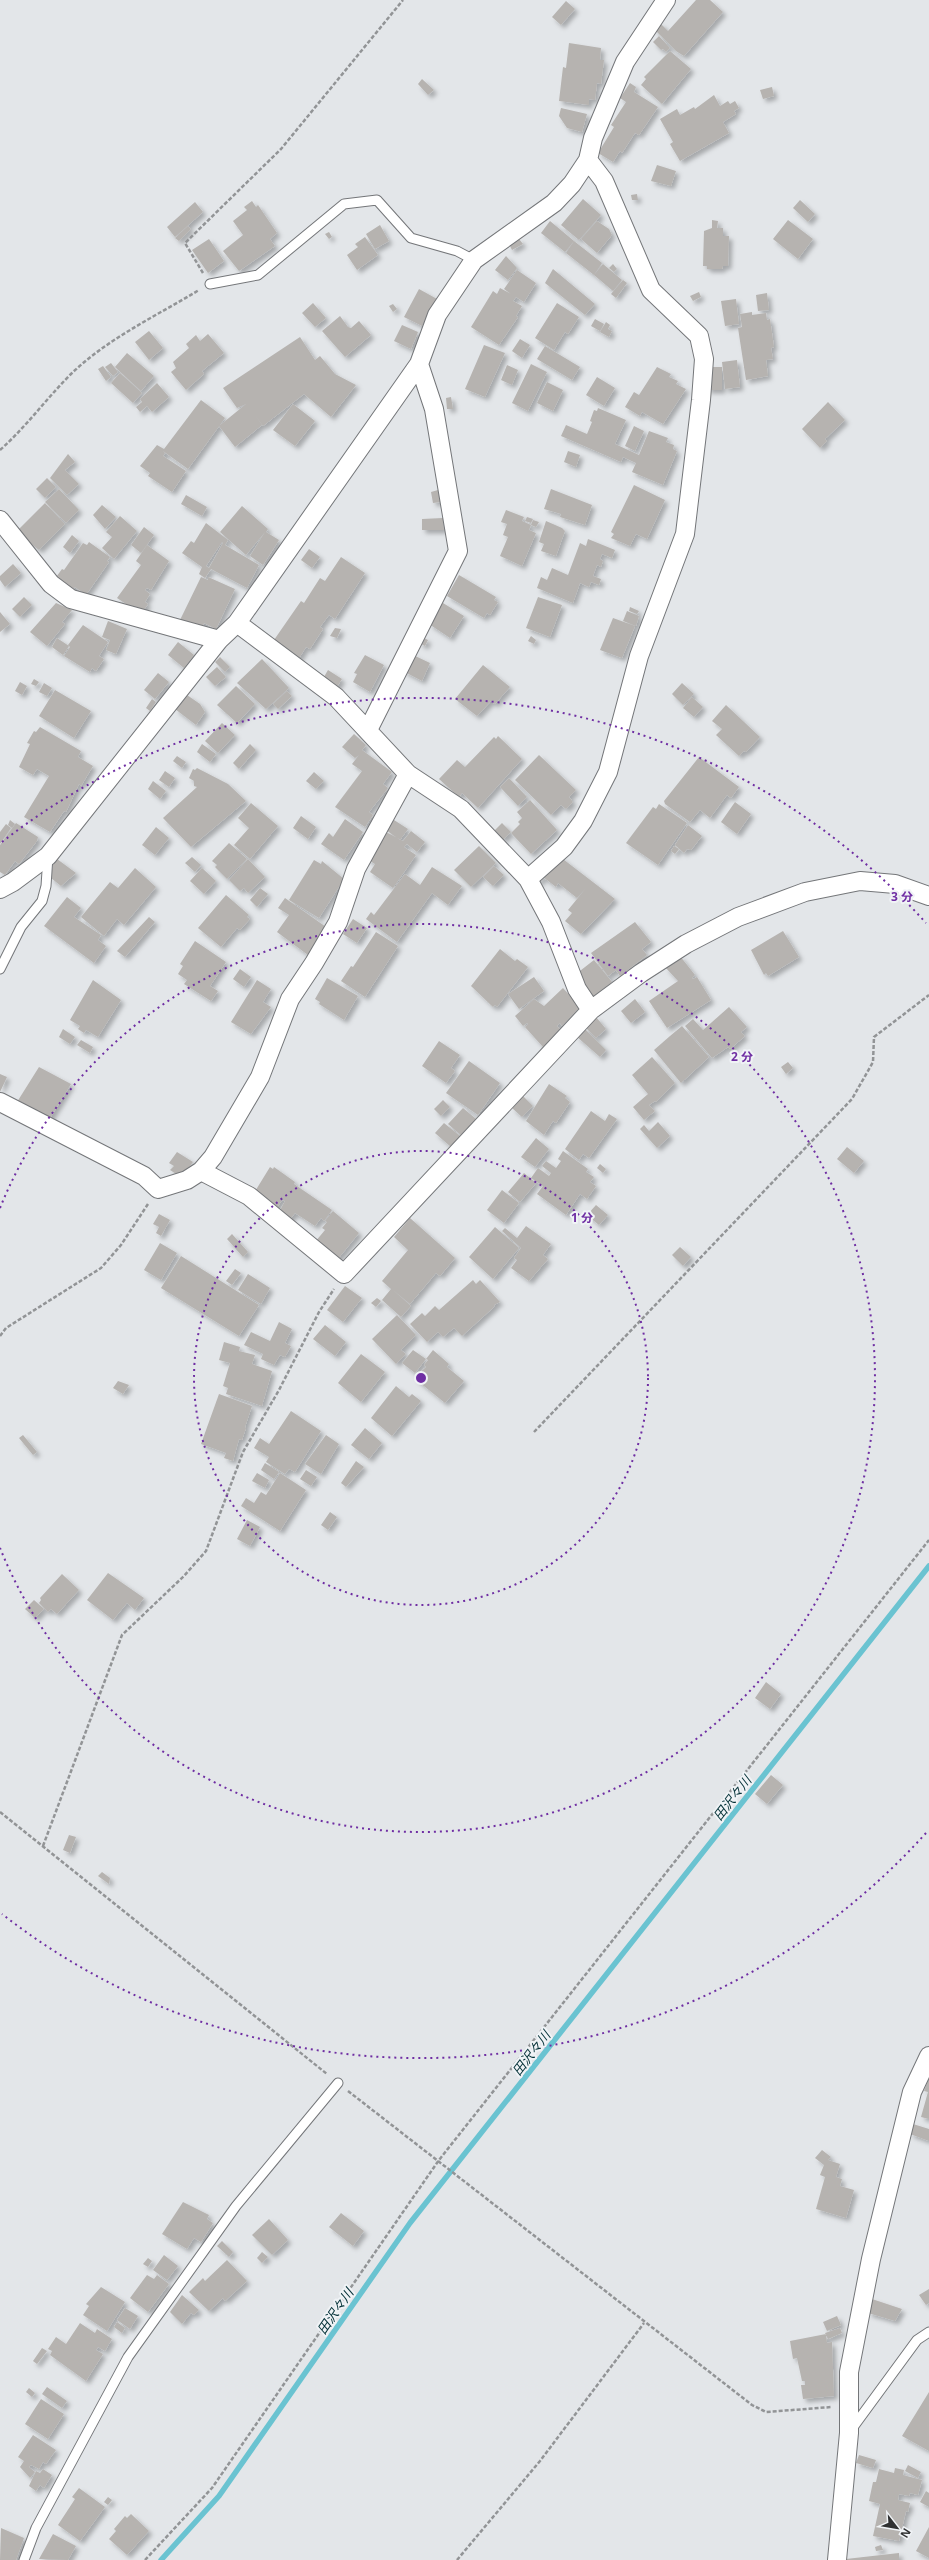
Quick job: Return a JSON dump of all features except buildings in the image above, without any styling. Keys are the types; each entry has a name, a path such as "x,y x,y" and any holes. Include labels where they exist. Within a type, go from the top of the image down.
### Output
{"street":[{"path":"0,889 13,882 48,856 219,640 237,623 419,364 437,315 474,260 554,203 572,184 588,160 593,138 625,62 666,0"},
{"path":"528,879 564,847 583,821 608,772 639,656 685,534 701,400 704,359 699,336 651,290 604,181 588,160"},
{"path":"368,730 458,551 434,409 419,364"},
{"path":"0,520 51,584 71,599 219,640"},
{"path":"237,623 336,697 408,774 460,809 528,879 551,922 577,989 591,1010"},
{"path":"0,1102 144,1176 158,1189 187,1180 201,1172 213,1157 260,1077 290,998 314,963 338,922 356,869 408,774"},
{"path":"201,1172 249,1196 344,1274 591,1010 686,944 738,917 805,892 860,881 895,884 929,896"},
{"path":"837,2560 849,2432 849,2372 871,2260 912,2092 929,2056"}],"lane":[{"path":"210,284 258,276 344,204 377,200 411,238 457,251 474,260"},
{"path":"0,969 21,927 42,901 46,886 48,856"},
{"path":"24,2560 36,2528 128,2357 236,2206 338,2083"},
{"path":"849,2432 917,2340 929,2332"}],"path":[{"path":"0,450 83,365 106,346 210,284 185,243 281,149 403,0"},
{"path":"534,1432 852,1099 873,1062 874,1037 929,995"},
{"path":"0,1336 6,1328 101,1268 121,1245 158,1189"},
{"path":"43,1846 122,1635 184,1576 206,1551 244,1452 279,1390 319,1312 344,1274"},
{"path":"145,2560 212,2488 439,2160 929,1540"},
{"path":"0,1812 338,2083 456,2173 644,2323 752,2405 766,2412 848,2406"},
{"path":"457,2560 540,2461 644,2323"}],"waterway":[{"name":"田沢々川","path":"161,2560 219,2496 410,2223 929,1566"}]}
